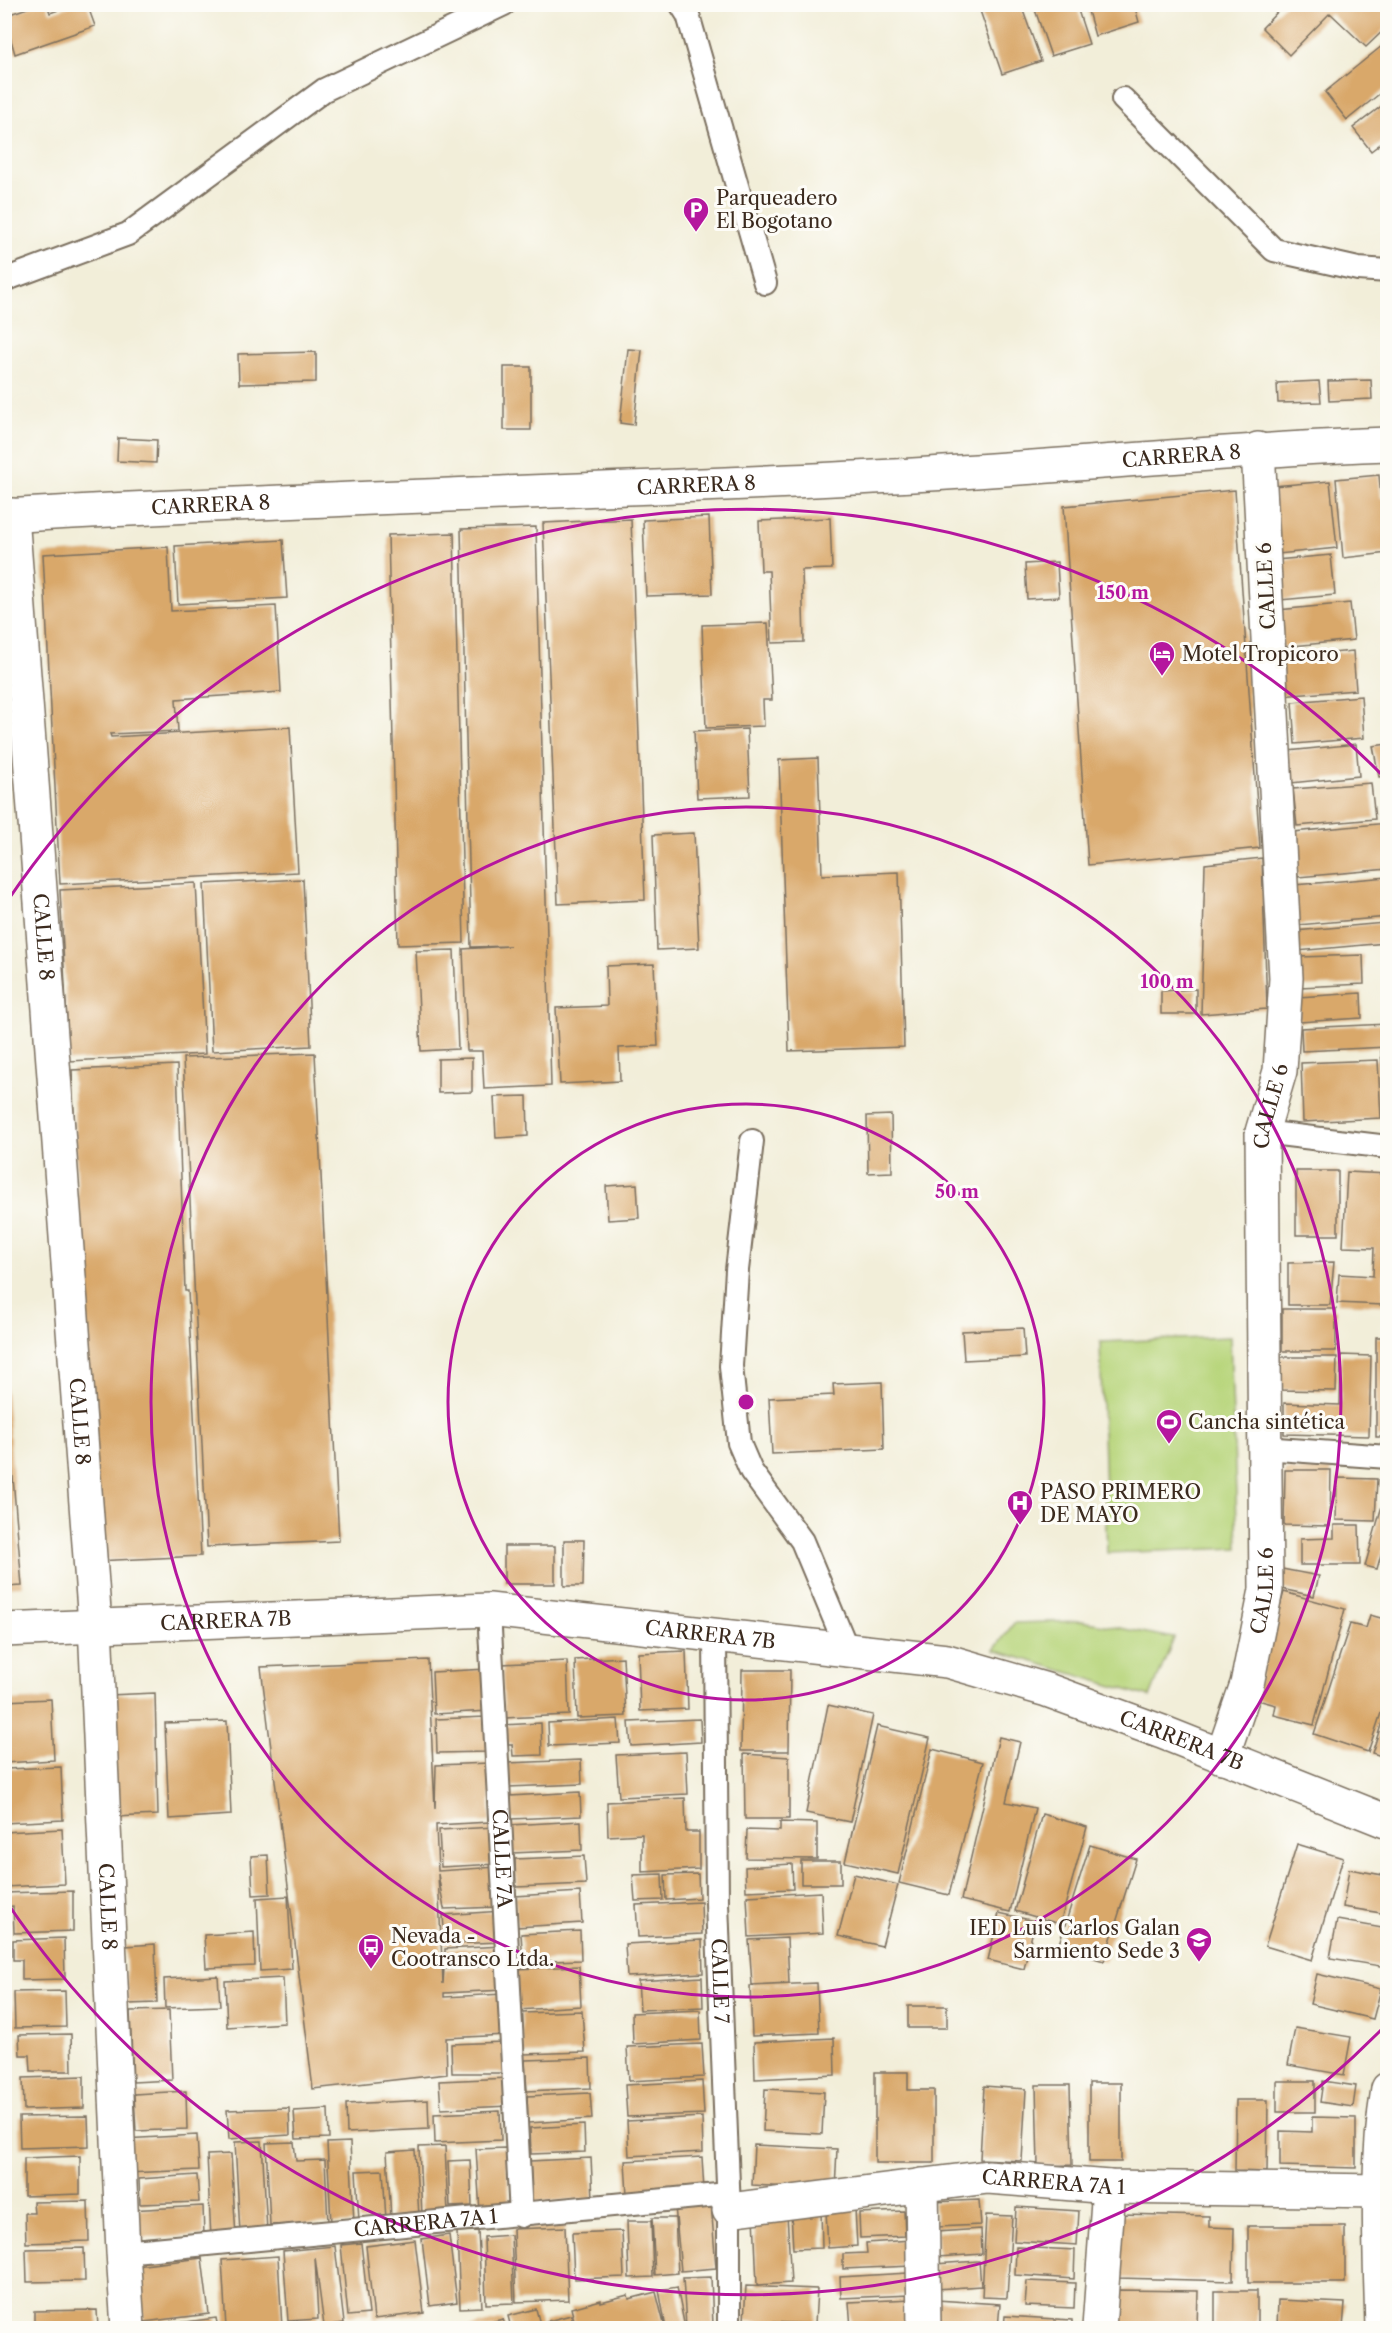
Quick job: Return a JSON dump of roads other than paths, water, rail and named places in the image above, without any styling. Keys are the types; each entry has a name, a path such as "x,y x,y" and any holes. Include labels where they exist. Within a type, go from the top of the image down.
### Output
{"street":[{"name":"CARRERA 8","path":"8,516 320,498 876,477 1258,449 1388,444"},
{"name":"CALLE 6","path":"1222,1757 1247,1684 1266,1590 1262,1132 1280,1071 1286,978 1258,449"},
{"name":"CALLE 8","path":"8,516 95,1624 128,2328"},
{"name":"CARRERA 7B","path":"4,1630 95,1624 489,1610 714,1633 947,1661 1047,1690 1388,1822"},
{"path":"1382,2328 1379,2191 1383,2120 1388,2089"},
{"name":"CARRERA 7A 1","path":"729,2202 988,2177 1109,2187 1379,2191"},
{"path":"922,2185 924,2328"},
{"path":"1099,2328 1109,2187"}],"lane":[{"path":"4,280 128,234 324,90 504,4"},
{"path":"681,4 688,15 765,283"},
{"path":"1123,99 1274,249 1358,269 1388,271"},
{"path":"1262,1132 1388,1147"},
{"path":"752,1141 737,1270 731,1366 739,1443 751,1471 802,1541 847,1649"},
{"path":"1263,1448 1388,1457"},
{"name":"CALLE 7A","path":"489,1610 521,2216"},
{"name":"CALLE 7","path":"714,1633 717,1903 729,2202 729,2328"},
{"name":"CARRERA 7A 1","path":"123,2252 521,2216 729,2202"}],"place":[{"name":"Parqueadero El Bogotano","path":"696,233"},
{"name":"Motel Tropicoro","path":"1162,677"},
{"name":"Cancha sintética","path":"1169,1445"},
{"name":"PASO PRIMERO DE MAYO","path":"1020,1526"},
{"name":"IED Luis Carlos Galan Sarmiento Sede 3","path":"1199,1963"},
{"name":"Nevada - Cootransco Ltda.","path":"371,1970"}]}
